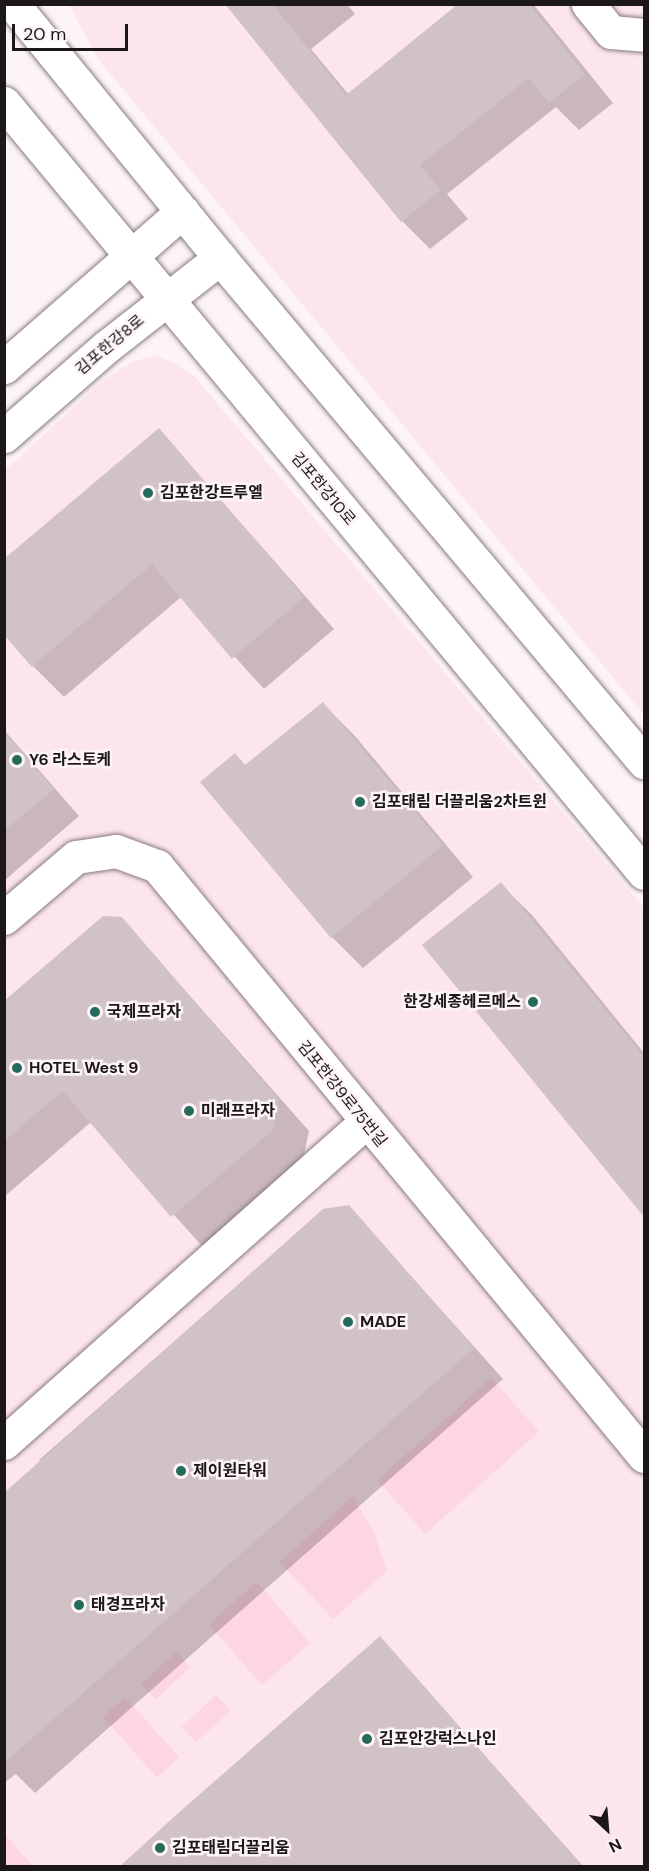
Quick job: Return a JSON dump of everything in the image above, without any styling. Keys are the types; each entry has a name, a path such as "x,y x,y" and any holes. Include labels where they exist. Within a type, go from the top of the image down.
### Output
{"street":[{"path":"13,4 220,258 645,762"},
{"path":"588,4 611,32 645,35"},
{"name":"김포한강10로","path":"4,103 645,873"},
{"path":"4,367 129,255 183,212"},
{"name":"김포한강8로","path":"4,436 165,299 220,258"},
{"name":"김포한강9로75번길","path":"4,918 76,857 116,851 157,866 365,1123 645,1456"},
{"path":"4,1443 365,1123"}],"shaded area":[{"path":"69,5 644,5 644,715 98,59"},
{"path":"156,356 173,362 196,378 644,908 644,1866 5,1866 5,470 100,383 133,361"},
{"path":"491,1378 539,1432 425,1534 377,1480"},
{"path":"353,1496 375,1535 387,1571 333,1619 280,1562"},
{"path":"257,1582 310,1643 262,1685 209,1624"},
{"path":"176,1652 190,1667 156,1699 142,1684"},
{"path":"216,1695 230,1710 196,1742 182,1727"},
{"path":"125,1697 179,1757 157,1777 103,1717"},
{"path":"5,1835 33,1866 5,1866"}],"building":[{"path":"225,4 272,4 346,95 458,4 529,4 585,74 549,103 529,78 420,165 441,190 401,222"},
{"name":"김포한강트루엘","path":"159,428 304,597 232,659 152,564 32,667 4,635 4,559"},
{"name":"김포태림 더끌리움2차트윈","path":"323,702 443,845 331,938 200,782 235,753 245,765"},
{"name":"Y6 라스토케","path":"4,732 54,789 4,831"},
{"name":"한강세종헤르메스","path":"501,882 645,1058 645,1218 422,945"},
{"path":"103,916 122,917 279,1100 273,1130 171,1217 63,1091 4,1141 4,1001"},
{"path":"349,1205 474,1348 4,1763 4,1493 323,1209"},
{"name":"김포안강럭스나인","path":"380,1636 582,1866 120,1866 175,1816"}],"place":[{"name":"김포한강트루엘","path":"148,493"},
{"name":"Y6 라스토케","path":"17,760"},
{"name":"김포태림 더끌리움2차트윈","path":"360,802"},
{"name":"한강세종헤르메스","path":"533,1002"},
{"name":"국제프라자","path":"95,1012"},
{"name":"HOTEL West 9","path":"17,1068"},
{"name":"미래프라자","path":"189,1111"},
{"name":"MADE","path":"348,1322"},
{"name":"제이원타워","path":"181,1471"},
{"name":"태경프라자","path":"79,1605"},
{"name":"김포안강럭스나인","path":"367,1739"},
{"name":"김포태림더끌리움","path":"160,1848"}]}
